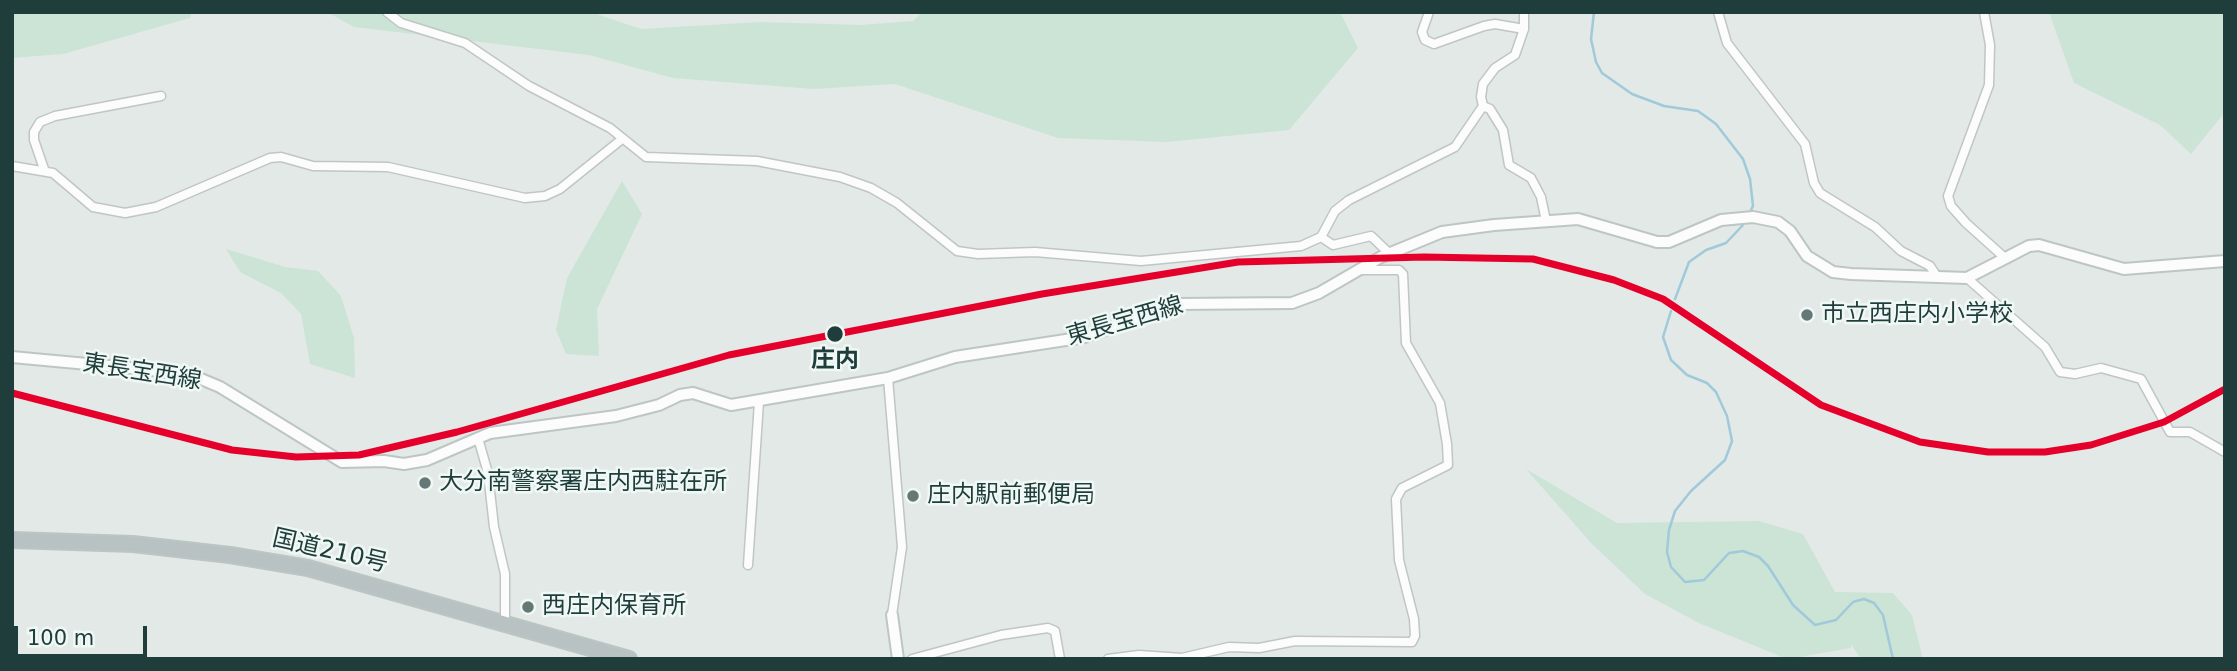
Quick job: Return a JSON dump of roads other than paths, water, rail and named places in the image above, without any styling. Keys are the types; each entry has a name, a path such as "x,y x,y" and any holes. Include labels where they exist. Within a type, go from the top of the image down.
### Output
{"highway":[{"name":"国道210号","path":"12,540 133,544 274,561 322,571 629,659"}],"main road":[{"name":"東長宝西線","path":"12,357 152,370 201,379 220,387 347,463 419,462 490,433 616,416 693,393 731,405 888,378 955,358 1085,337 1180,304 1292,303 1319,293 1356,270 1442,232 1546,221 1593,221 1657,242 1670,242 1721,220 1753,217 1778,222 1790,231 1807,256 1833,272 1937,277 1968,278 2006,258 2039,245 2124,269 2225,261"},
{"path":"892,615 898,659"}],"street":[{"path":"387,12 401,23 465,43 529,86 610,128 646,157 757,161 856,182 897,202 957,251 978,254 1035,252 1142,261 1289,248 1321,237 1335,211 1349,200 1455,148 1483,106 1483,84 1495,68 1515,55 1524,29 1524,12"},
{"path":"1429,12 1422,32 1425,40 1434,44 1494,24 1524,29"},
{"path":"1718,12 1727,43 1805,144 1814,183 1820,193 1875,227 1901,251 1930,266 1937,277"},
{"path":"1984,12 1990,46 1989,85 1948,196 1951,206 1966,223 2006,258"},
{"path":"44,169 34,141 34,132 40,122 55,116 161,96"},
{"path":"1483,106 1490,109 1503,130 1509,166 1531,178 1541,198 1546,221"},
{"path":"12,166 44,169 53,173 93,207 125,213 156,207 270,158 313,166 388,167 525,198 545,196 560,189 621,139"},
{"path":"1321,237 1334,244 1371,236 1390,254"},
{"path":"1108,659 1139,656 1181,659 1229,647 1259,648 1294,640 1412,642 1415,636 1414,620 1399,560 1396,499 1402,488 1448,465 1447,444 1440,403 1406,343 1403,274 1399,270 1356,270"},
{"path":"1968,278 2045,347 2060,372 2075,373 2101,368 2141,379 2170,432 2190,432 2225,452"},
{"path":"888,378 902,547 892,615"},
{"path":"748,565 759,402"},
{"path":"478,438 488,473 494,527 505,574 505,623"},
{"path":"912,659 1001,635 1048,628 1055,631 1060,659"}],"waterway":[{"path":"1594,12 1591,39 1596,62 1602,73 1632,94 1664,106 1698,111 1716,124 1743,159 1750,179 1753,206 1750,212"},
{"path":"1675,299 1689,262 1706,250 1726,243 1743,225"},
{"path":"1671,311 1663,337 1671,360 1687,375 1707,383 1716,392 1727,416 1732,441 1725,460 1691,491 1675,511 1669,530 1667,552 1671,567 1685,582 1704,580 1729,553 1743,551 1759,557 1768,566 1793,605 1815,625 1836,620 1853,602 1864,599 1874,603 1883,615 1893,659"}],"place":[{"name":"市立西庄内小学校","path":"1807,315"},
{"name":"庄内","path":"835,334"},
{"name":"大分南警察署庄内西駐在所","path":"425,483"},
{"name":"庄内駅前郵便局","path":"913,496"},
{"name":"西庄内保育所","path":"528,607"}]}
